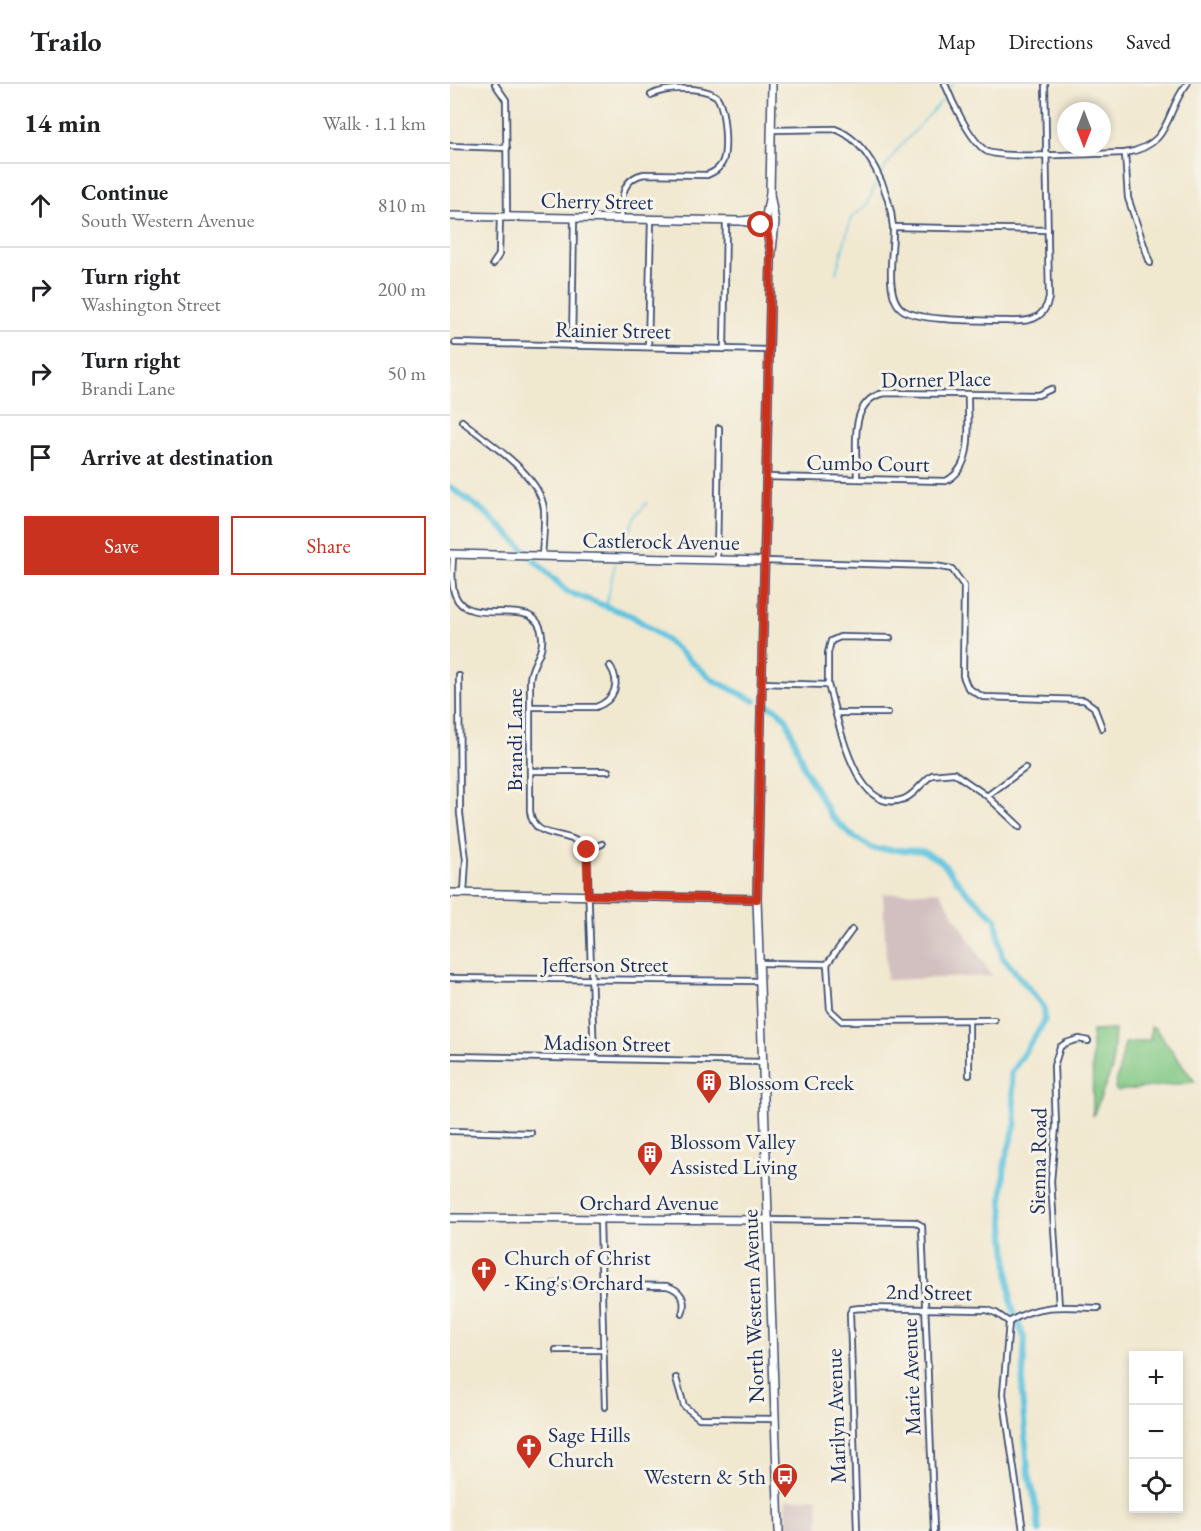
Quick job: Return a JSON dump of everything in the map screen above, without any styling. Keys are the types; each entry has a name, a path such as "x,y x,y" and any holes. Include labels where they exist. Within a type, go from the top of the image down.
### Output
{"main road":[{"name":"North Western Avenue","path":"772,84 768,222 771,253 757,899 779,1531"},
{"name":"Cherry Street","path":"450,216 768,222"},
{"name":"Castlerock Avenue","path":"452,554 764,561"},
{"path":"450,893 757,899"},
{"name":"Orchard Avenue","path":"450,1218 768,1220"}],"street":[{"path":"493,264 500,255 507,148 506,100 495,84"},
{"path":"945,84 976,142 985,150 1000,154 1125,153 1148,145 1170,121 1177,98 1187,84"},
{"path":"772,130 824,128 843,131 861,147 881,183 893,227 892,294 895,302 909,313 946,319 1023,322 1038,317 1048,306 1045,84"},
{"path":"621,219 623,191 635,176 707,175 716,171 723,159 723,110 716,96 706,91 671,90 661,90 651,95"},
{"path":"450,146 507,148"},
{"path":"1125,153 1128,198 1150,263"},
{"path":"572,346 574,218"},
{"path":"648,347 651,220"},
{"path":"724,349 726,221"},
{"path":"893,227 1047,230"},
{"name":"Rainier Street","path":"455,343 769,350"},
{"name":"Dorner Place","path":"857,479 858,416 862,406 872,395 884,393 1038,395 1051,388"},
{"name":"Cumbo Court","path":"766,477 946,481 955,476 966,460 968,394"},
{"path":"462,421 524,472 537,488 544,508 542,556"},
{"path":"717,560 719,428"},
{"name":"Brandi Lane","path":"452,554 453,591 464,607 476,611 525,614 539,626 542,634 542,652 531,673 530,811 534,824 544,833 574,838 587,850"},
{"name":"Castlerock Avenue","path":"764,561 935,566 952,569 964,586 963,676 968,688 983,697 1084,700 1094,706 1102,728"},
{"path":"890,638 840,637 831,641 828,653 828,685 857,775 874,796 888,801 906,798 932,775 947,772 959,775 987,796 1020,827"},
{"path":"530,707 596,707 602,705 612,696 616,686 615,675 610,666"},
{"path":"459,676 460,814 466,859 464,893"},
{"path":"762,683 828,685"},
{"path":"837,713 888,713"},
{"path":"987,796 1025,768"},
{"path":"531,771 608,771"},
{"path":"594,1059 587,850 602,844"},
{"path":"852,930 827,964 830,1010 842,1021 994,1020"},
{"path":"759,963 827,964"},
{"name":"Jefferson Street","path":"450,978 760,981"},
{"path":"969,1021 969,1075"},
{"name":"Sienna Road","path":"1059,1307 1051,1181 1056,1126 1054,1066 1060,1047 1072,1041 1088,1041"},
{"name":"Madison Street","path":"450,1056 763,1062"},
{"path":"450,1131 531,1133"},
{"path":"600,1220 605,1407"},
{"name":"Orchard Avenue","path":"768,1220 919,1223"},
{"name":"Marie Avenue","path":"919,1223 923,1232 934,1531"},
{"path":"554,1284 672,1287 681,1294 685,1303 682,1314"},
{"name":"2nd Street","path":"860,1308 978,1310 996,1312 1009,1322"},
{"name":"Marilyn Avenue","path":"857,1531 850,1313 852,1309 860,1308"},
{"path":"1023,1531 1003,1394 1009,1322 1031,1309 1098,1308"},
{"path":"556,1350 604,1350"},
{"path":"676,1378 684,1406 699,1418 775,1419"}],"shaded area":[{"path":"939,891 992,976 887,980 883,894"},
{"path":"818,1498 819,1531 787,1531 786,1499"}],"green space":[{"path":"1151,1027 1155,1028 1195,1082 1117,1091 1115,1088 1125,1043 1150,1040"},
{"path":"1115,1030 1112,1069 1093,1116 1092,1031"}],"waterway":[{"path":"882,173 897,150 942,101"},
{"path":"836,273 851,218 868,204 875,185"},
{"path":"450,487 486,513 525,550"},
{"path":"622,549 636,516 647,503"},
{"path":"534,560 568,592 632,616 660,635 713,680 755,701"},
{"path":"606,606 615,564"},
{"path":"765,704 778,710 787,720 805,770 831,816 851,835 874,849 922,851 941,861 965,890 996,919 1002,956 1044,1007 1045,1019 1011,1073 1016,1123 1005,1160 1002,1201 1011,1303 1025,1340 1022,1395 1028,1470 1039,1531"}],"place":[{"name":"Blossom Creek","path":"709,1105"},
{"name":"Blossom Valley Assisted Living","path":"650,1177"},
{"name":"Church of Christ - King's Orchard","path":"484,1293"},
{"name":"Sage Hills Church","path":"529,1470"},
{"name":"Western & 5th","path":"785,1499"}],"route":[{"path":"587,850 588,895 757,899 771,253 768,247 766,227 761,225"}]}
